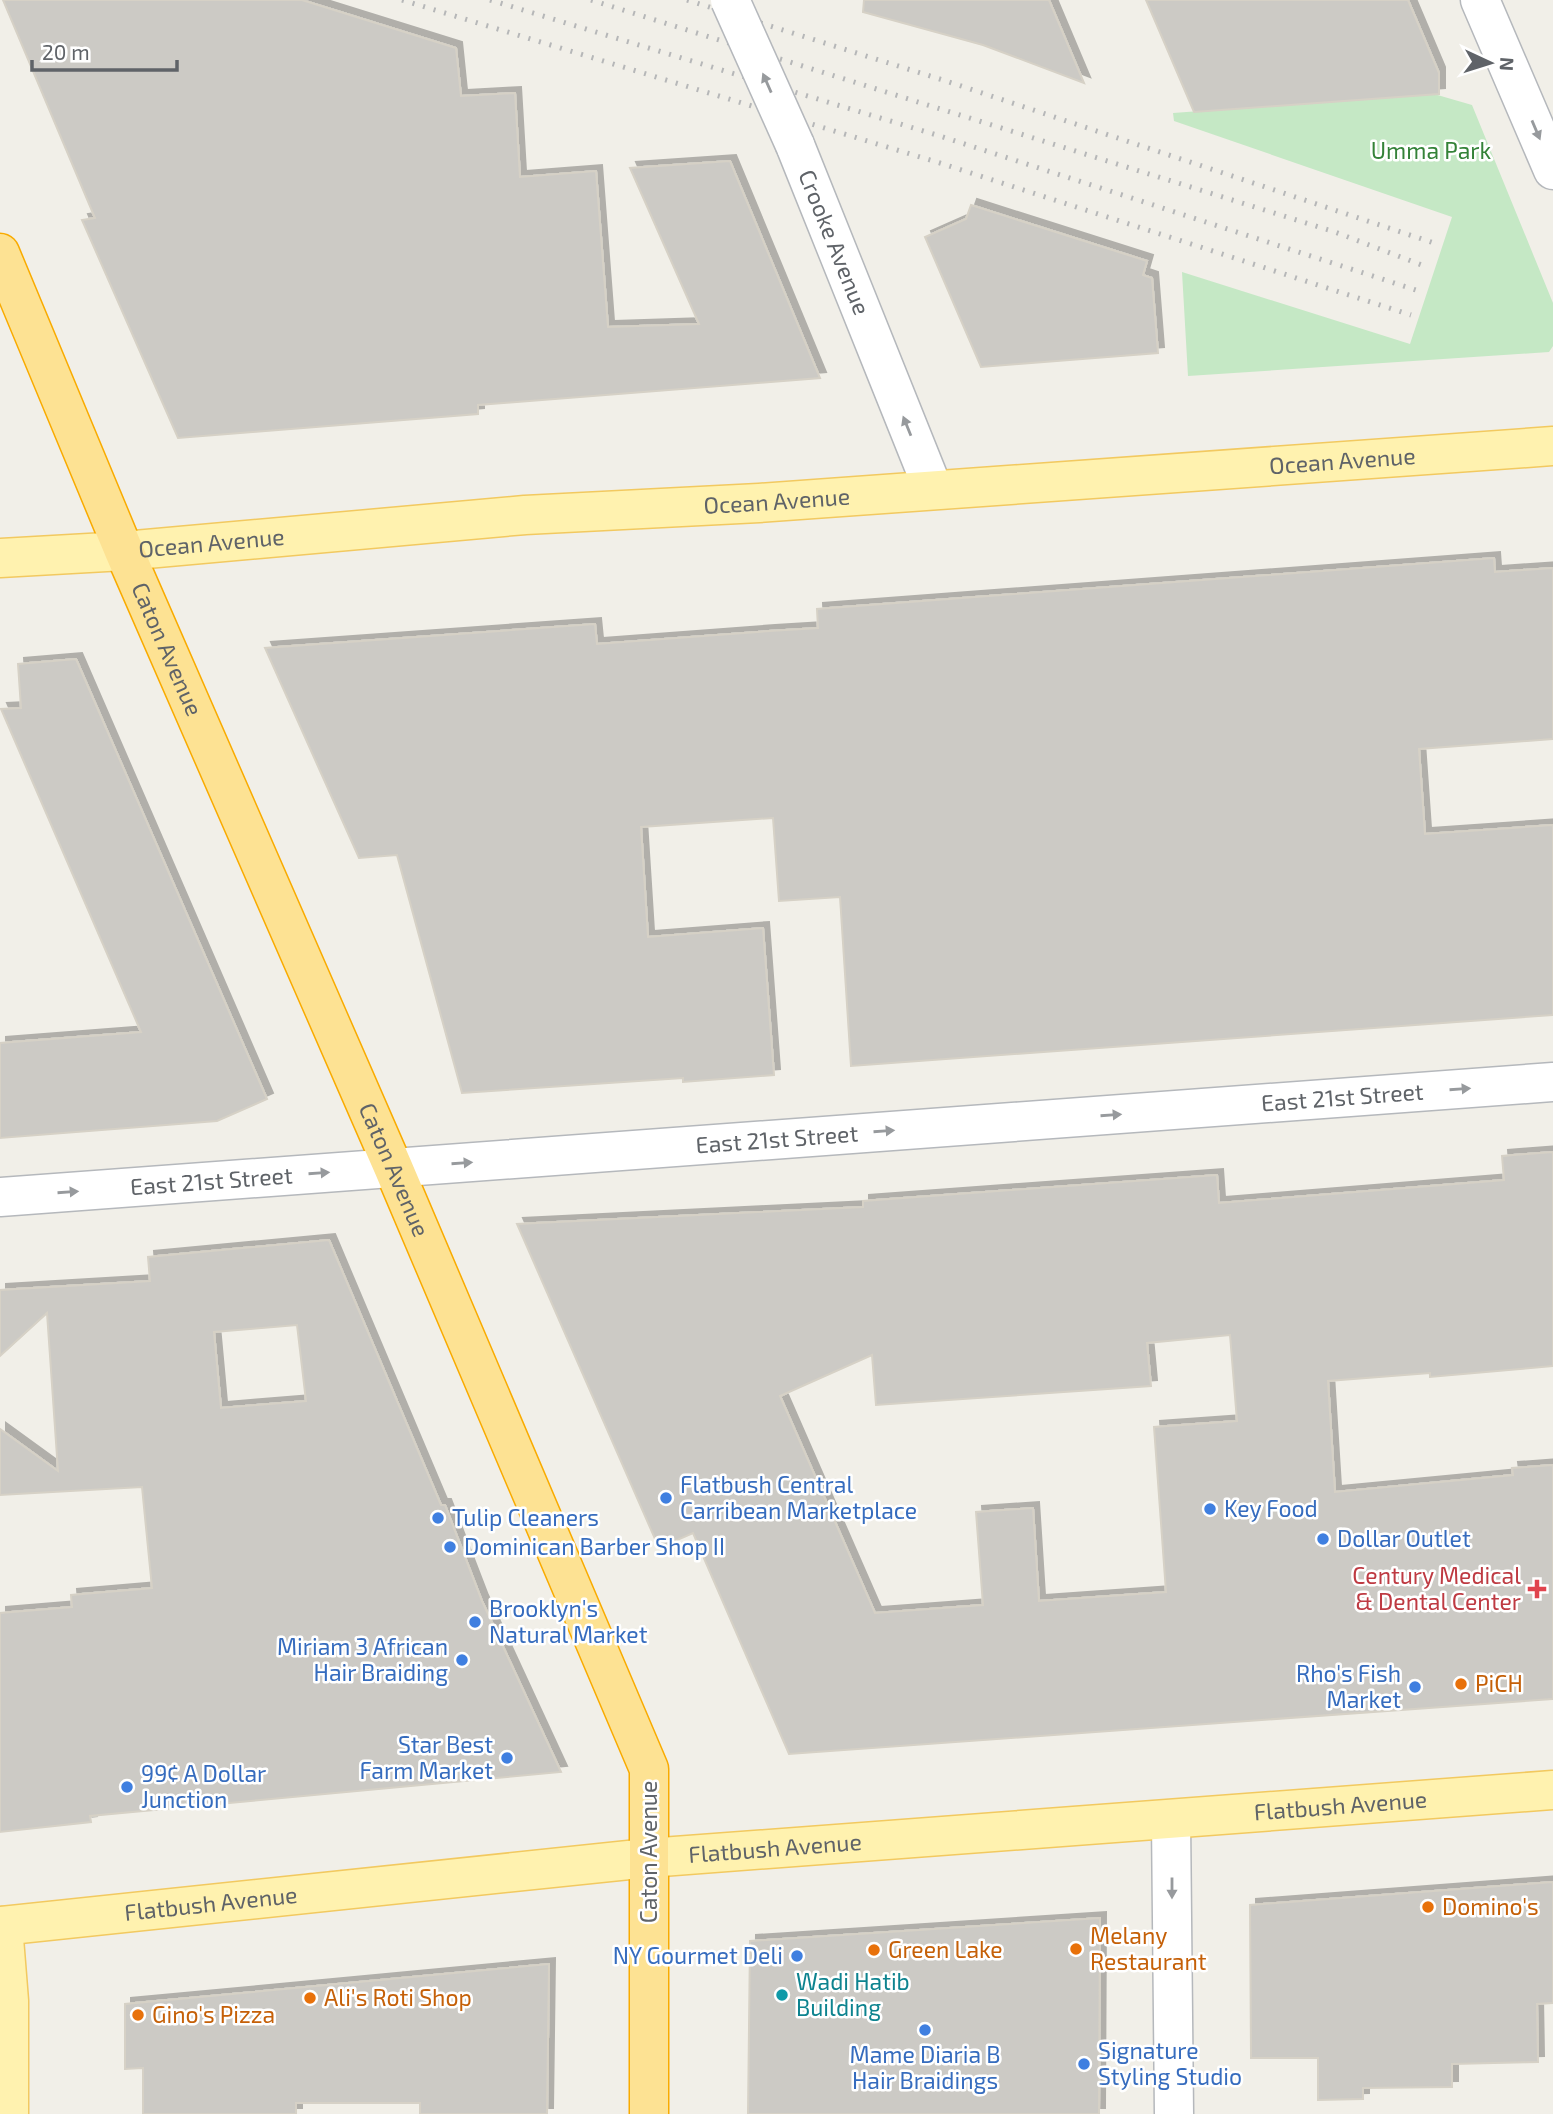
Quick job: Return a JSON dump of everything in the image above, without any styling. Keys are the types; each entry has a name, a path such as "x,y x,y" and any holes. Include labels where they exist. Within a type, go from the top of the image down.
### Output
{"highway":[{"name":"Caton Avenue","path":"0,253 124,551 394,1167 649,1769 649,2114"}],"main road":[{"name":"Ocean Avenue","path":"0,558 124,551 525,515 759,503 1553,446"},
{"name":"Flatbush Avenue","path":"1,1926 648,1858 1553,1790"},
{"path":"1,1926 9,2001 9,2114"}],"street":[{"name":"Crooke Avenue","path":"730,0 795,145 933,489"},
{"path":"1480,0 1553,170"},
{"name":"East 21st Street","path":"0,1197 1553,1082"},
{"path":"1171,1820 1174,2114"}],"green space":[{"name":"Umma Park","path":"1434,94 1472,105 1553,303 1553,346 1549,352 1188,376 1182,272 1410,344 1452,217 1174,121 1173,113"}],"building":[{"path":"3,0 302,0 456,48 461,96 515,93 520,177 596,171 608,327 699,324 630,168 730,161 820,378 478,405 478,414 178,438 82,220 95,218"},
{"path":"864,0 1049,0 1084,83 983,45 863,12"},
{"path":"1146,0 1408,0 1439,73 1439,94 1194,112"},
{"path":"971,205 1147,261 1143,275 1152,278 1158,353 981,367 925,237 966,219"},
{"path":"1494,558 1495,572 1553,568 1553,739 1419,749 1425,834 1553,825 1553,1015 851,1066 840,897 779,901 773,818 641,827 648,937 763,928 774,1075 683,1082 683,1078 462,1093 397,855 359,858 265,648 595,624 597,644 818,628 817,609"},
{"path":"76,659 267,1099 217,1121 0,1138 0,1043 141,1032 1,709 21,708 18,664"},
{"path":"1553,1152 1553,1366 1430,1377 1430,1373 1328,1381 1335,1492 1513,1475 1512,1468 1553,1465 1553,1699 789,1754 693,1533 659,1548 517,1224 863,1207 863,1201 1217,1175 1219,1203 1504,1180 1502,1156","holes":["1230,1335 1237,1421 1154,1427 1166,1592 1039,1601 1033,1508 976,1512 983,1605 875,1613 780,1396 872,1355 876,1405 1151,1386 1147,1343"]},
{"path":"329,1240 441,1505 445,1505 482,1601 561,1772 90,1816 91,1822 0,1832 0,1613 72,1607 71,1595 152,1588 142,1487 0,1495 0,1429 58,1471 47,1313 0,1356 0,1290 150,1281 148,1257","holes":["297,1325 306,1401 221,1408 214,1332"]},
{"path":"1553,1882 1553,2003 1537,2004 1538,2062 1452,2064 1452,2087 1363,2088 1363,2099 1318,2100 1318,2058 1251,2058 1250,1905"},
{"path":"1100,1918 1099,2114 748,2114 750,1941"},
{"path":"549,1964 547,2114 420,2114 420,2103 296,2103 296,2114 143,2114 143,2068 125,2069 125,2004"}],"railway":[{"path":"402,0 940,163 1411,315"},
{"path":"490,0 940,136 1419,291"},
{"path":"591,0 1335,232 1427,267"},
{"path":"687,0 943,80 1434,243"}],"place":[{"name":"Flatbush Central Carribean Marketplace","path":"666,1498"},
{"name":"Key Food","path":"1210,1509"},
{"name":"Tulip Cleaners","path":"438,1518"},
{"name":"Dollar Outlet","path":"1323,1539"},
{"name":"Dominican Barber Shop II","path":"450,1547"},
{"name":"Century Medical & Dental Center","path":"1537,1589"},
{"name":"Brooklyn's Natural Market","path":"475,1622"},
{"name":"Miriam 3 African Hair Braiding","path":"462,1660"},
{"name":"PiCH","path":"1461,1684"},
{"name":"Rho's Fish Market","path":"1415,1687"},
{"name":"Star Best Farm Market","path":"507,1758"},
{"name":"99¢ A Dollar Junction","path":"127,1787"},
{"name":"Domino's","path":"1428,1907"},
{"name":"Melany Restaurant","path":"1076,1949"},
{"name":"Green Lake","path":"874,1950"},
{"name":"NY Gourmet Deli","path":"797,1956"},
{"name":"Wadi Hatib Building","path":"782,1995"},
{"name":"Ali's Roti Shop","path":"310,1998"},
{"name":"Gino's Pizza","path":"138,2015"},
{"name":"Mame Diaria B Hair Braidings","path":"925,2030"},
{"name":"Signature Styling Studio","path":"1084,2064"}]}
